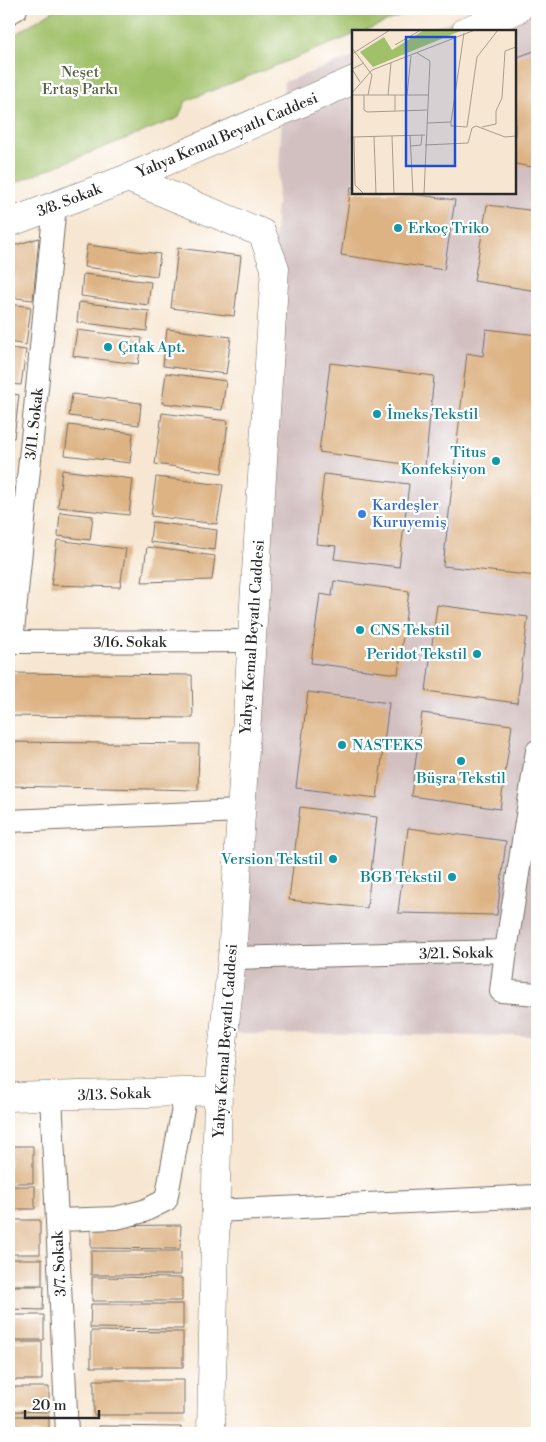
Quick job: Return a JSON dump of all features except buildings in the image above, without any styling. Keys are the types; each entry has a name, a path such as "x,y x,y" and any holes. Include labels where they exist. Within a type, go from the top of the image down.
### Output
{"street":[{"path":"9,13 16,9"},
{"path":"468,30 518,9"},
{"name":"Yahya Kemal Beyatlı Caddesi","path":"128,178 352,81"},
{"name":"Yahya Kemal Beyatlı Caddesi","path":"128,178 262,233 275,268 232,958 218,1091 211,1433"},
{"name":"3/8. Sokak","path":"9,223 128,178"},
{"name":"3/11. Sokak","path":"10,642 55,205"},
{"name":"3/16. Sokak","path":"10,642 251,641"},
{"name":"3/21. Sokak","path":"232,958 506,951 537,751"},
{"path":"9,821 241,811"},
{"path":"506,951 501,991 537,994"},
{"name":"3/13. Sokak","path":"9,1096 218,1091"},
{"path":"57,1220 116,1218 144,1211 166,1200 186,1092"},
{"name":"3/7. Sokak","path":"51,1096 67,1433"},
{"path":"216,1211 537,1196"}],"shaded area":[{"path":"486,9 537,9 537,1036 229,1034 284,82 352,57 352,194 516,194 516,30 427,30"}],"green space":[{"name":"Neşet Ertaş Parkı","path":"56,9 419,9 366,30 352,30 352,35 186,101 178,118 9,185 9,38"}],"place":[{"name":"Erkoç Triko","path":"398,228"},
{"name":"Çıtak Apt.","path":"108,347"},
{"name":"İmeks Tekstil","path":"377,414"},
{"name":"Titus Konfeksiyon","path":"496,461"},
{"name":"Kardeşler Kuruyemiş","path":"362,514"},
{"name":"CNS Tekstil","path":"360,630"},
{"name":"Peridot Tekstil","path":"477,654"},
{"name":"NASTEKS","path":"342,745"},
{"name":"Büşra Tekstil","path":"461,761"},
{"name":"Version Tekstil","path":"333,859"},
{"name":"BGB Tekstil","path":"452,877"}]}
